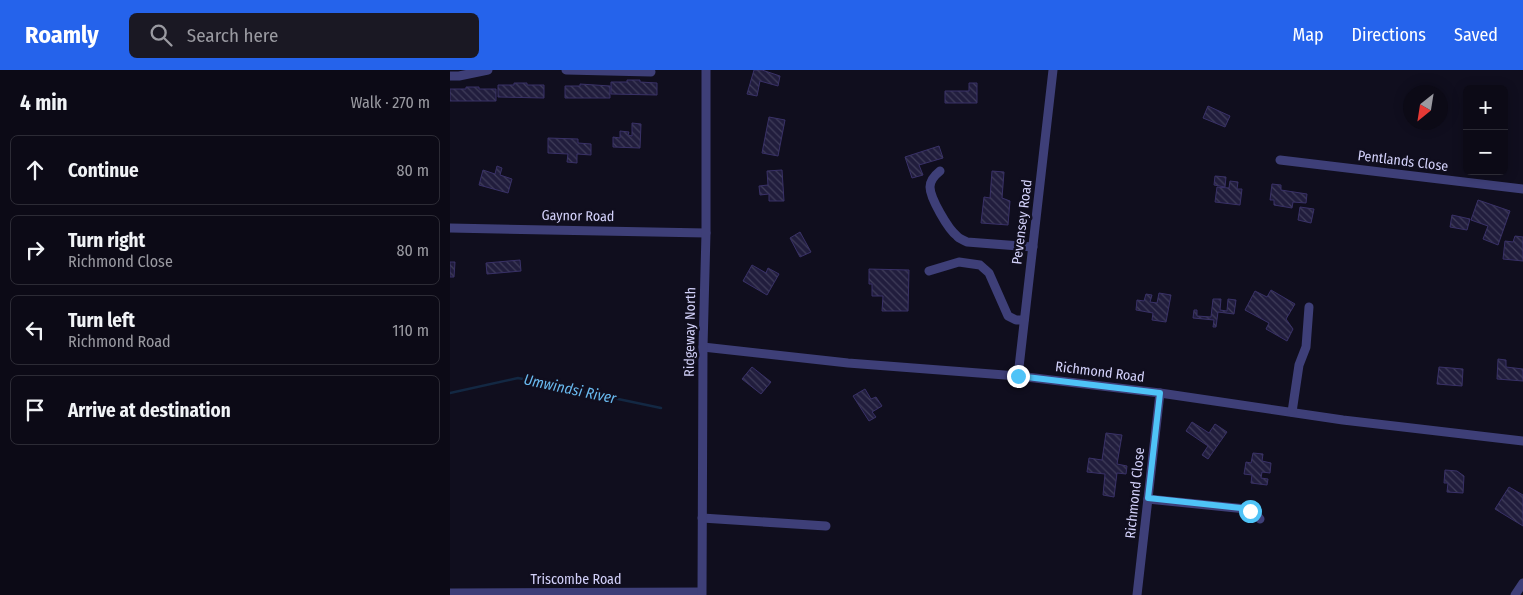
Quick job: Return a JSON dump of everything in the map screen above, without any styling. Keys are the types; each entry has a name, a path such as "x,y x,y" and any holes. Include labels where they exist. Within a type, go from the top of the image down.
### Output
{"street":[{"path":"456,74 488,70"},
{"path":"566,70 651,72"},
{"name":"Ridgeway North","path":"702,593 706,70"},
{"name":"Pevensey Road","path":"1018,376 1053,70"},
{"name":"Pentlands Close","path":"1280,160 1523,189"},
{"path":"940,171 930,185 931,193 949,228 957,237 967,242 1033,248"},
{"name":"Gaynor Road","path":"450,228 706,233"},
{"path":"929,271 959,262 980,265 989,273 1008,316 1016,320 1024,320"},
{"path":"1292,412 1299,365 1306,347 1309,307"},
{"name":"Richmond Road","path":"703,347 848,362 1018,376 1523,441"},
{"name":"Richmond Close","path":"1140,595 1148,498 1160,393"},
{"path":"1148,498 1246,509 1256,514 1260,519"},
{"path":"702,518 826,526"},
{"name":"Triscombe Road","path":"450,593 702,593"}],"building":[{"path":"754,70 762,70 780,76 778,86 760,81 757,96 747,94"},
{"path":"627,80 657,83 657,95 611,94 611,82 627,82"},
{"path":"514,83 544,85 544,98 498,97 498,85 514,85"},
{"path":"969,83 977,83 977,103 945,103 945,91 969,91"},
{"path":"580,84 610,86 610,98 565,98 565,86 580,86"},
{"path":"466,87 496,89 496,101 450,101 450,89 466,89"},
{"path":"1208,106 1230,116 1225,127 1203,118"},
{"path":"769,117 785,120 778,156 762,153"},
{"path":"632,123 641,124 640,148 613,147 613,137 620,138 620,131 629,132 628,135 632,136"},
{"path":"548,138 578,139 578,143 591,144 591,155 577,154 577,163 567,162 568,154 548,153"},
{"path":"939,146 943,158 919,165 923,175 912,178 905,157"},
{"path":"497,166 502,168 500,175 512,179 508,193 479,185 483,170 495,174"},
{"path":"782,170 784,201 769,201 769,194 760,195 759,186 768,185 767,171"},
{"path":"992,171 1004,172 1002,198 1010,201 1008,225 981,223 984,197 990,198"},
{"path":"1215,176 1226,177 1225,187 1214,185"},
{"path":"1230,181 1238,182 1237,189 1242,189 1240,205 1215,202 1217,187 1229,188"},
{"path":"1272,184 1281,185 1281,190 1307,194 1306,203 1293,202 1292,208 1274,205 1274,200 1270,200"},
{"path":"1478,200 1510,211 1498,245 1483,239 1488,226 1471,220"},
{"path":"1300,207 1314,209 1311,223 1298,220"},
{"path":"1452,215 1470,219 1467,230 1450,227"},
{"path":"800,232 811,252 800,257 790,238"},
{"path":"1515,236 1523,237 1523,261 1503,259 1505,241 1513,242"},
{"path":"520,260 521,271 487,274 486,263"},
{"path":"450,262 455,262 454,277 450,277"},
{"path":"752,265 766,273 768,268 779,274 767,295 743,281"},
{"path":"869,269 909,270 908,311 882,311 883,296 872,296 872,284 869,284"},
{"path":"1271,290 1295,304 1286,319 1293,329 1287,341 1266,329 1269,323 1245,310 1255,291 1267,297"},
{"path":"1159,293 1171,295 1166,322 1152,320 1153,313 1136,310 1137,300 1144,301 1146,294 1152,295 1150,302 1157,303"},
{"path":"1213,299 1221,299 1220,310 1227,311 1228,299 1236,300 1234,314 1218,312 1216,327 1213,327 1214,320 1193,318 1194,310 1197,310 1197,316 1211,317"},
{"path":"1498,359 1506,360 1506,367 1523,369 1523,381 1497,379"},
{"path":"752,367 771,382 761,394 742,379"},
{"path":"1439,367 1463,369 1462,386 1437,384"},
{"path":"865,389 871,399 876,397 882,406 872,412 876,417 869,421 853,396"},
{"path":"1192,422 1209,433 1215,424 1227,432 1208,459 1202,455 1208,446 1186,431"},
{"path":"1106,433 1122,435 1117,464 1127,466 1126,474 1117,473 1114,497 1103,495 1105,474 1087,472 1089,458 1102,460"},
{"path":"1253,453 1263,454 1262,461 1271,463 1270,473 1262,472 1261,478 1268,479 1267,485 1251,483 1252,475 1244,474 1246,462 1251,463"},
{"path":"1445,470 1457,471 1464,476 1463,493 1447,492 1448,483 1444,483"},
{"path":"1509,487 1523,495 1523,526 1495,509"}],"waterway":[{"name":"Umwindsi River","path":"450,393 518,378 661,408"}],"route":[{"path":"1018,376 1160,393 1148,498 1241,508 1250,511"}]}
